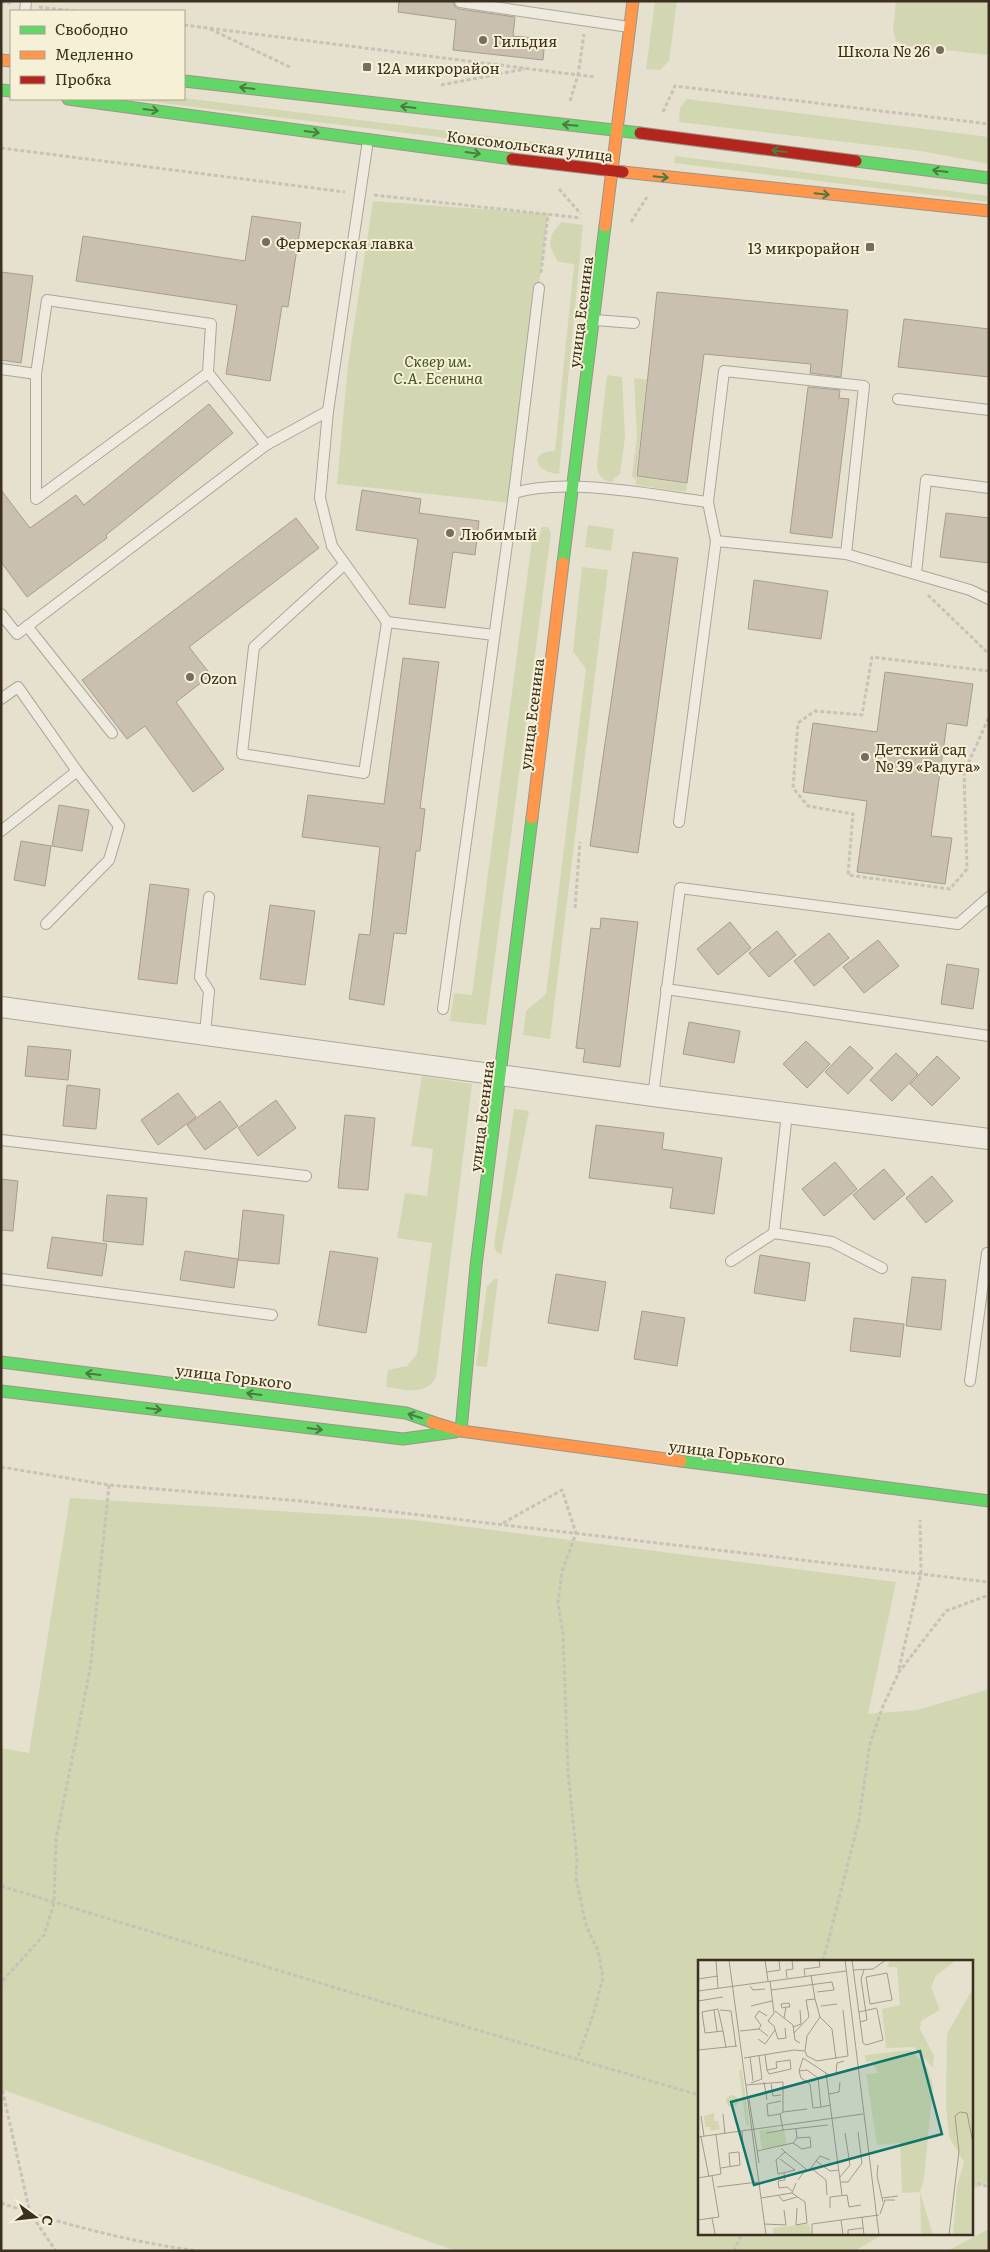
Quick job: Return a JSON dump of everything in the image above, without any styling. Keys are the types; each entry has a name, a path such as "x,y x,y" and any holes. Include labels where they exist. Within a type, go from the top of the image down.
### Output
{"main road":[{"name":"улица Есенина","path":"462,1431 476,1266 595,320 633,1"},
{"name":"Комсомольская улица","path":"185,81 618,130 989,178"},
{"name":"Комсомольская улица","path":"76,100 612,171 989,211"},
{"name":"улица Горького","path":"1,1362 406,1413 462,1431 989,1501"},
{"name":"улица Горького","path":"1,1391 403,1439 462,1431"}],"street":[{"path":"1,1007 989,1140"}],"lane":[{"path":"460,2 630,27"},
{"path":"345,564 254,647 242,754 364,774 387,622 332,546 320,498 328,411 368,139"},
{"path":"443,1009 514,493 539,288"},
{"path":"208,373 36,499 36,374 47,300 211,324 208,373 266,445"},
{"path":"595,320 634,323"},
{"path":"1,369 36,374"},
{"path":"679,822 716,541 708,502 724,371 864,386 846,554"},
{"path":"898,399 989,410"},
{"path":"1,614 17,634 266,445 328,411"},
{"path":"916,573 926,480 989,488"},
{"path":"514,493 526,489 574,486 708,502"},
{"path":"716,541 846,554 901,568 970,590 989,599"},
{"path":"387,622 494,635"},
{"path":"27,626 112,732"},
{"path":"1,699 18,687 77,771 119,826 109,860 46,924"},
{"path":"1,831 77,771"},
{"path":"653,1096 680,888 958,924 989,897"},
{"path":"206,1034 209,991 200,977 209,896"},
{"path":"666,989 989,1036"},
{"path":"774,1233 788,1113"},
{"path":"1,1140 306,1176"},
{"path":"731,1261 774,1233 832,1242 882,1268"},
{"path":"970,1381 989,1241"},
{"path":"1,1279 272,1315"}],"path":[{"path":"568,108 578,75 586,20"},
{"path":"185,25 595,77"},
{"path":"207,28 300,72"},
{"path":"438,85 528,68"},
{"path":"661,114 675,86 989,124"},
{"path":"1,148 360,193 585,218 557,186"},
{"path":"631,223 651,190"},
{"path":"539,288 548,214"},
{"path":"901,568 989,654"},
{"path":"989,671 872,657 862,715 815,711 798,723 793,788 808,806 853,814 848,875 950,889 967,869 964,773 989,717"},
{"path":"575,908 580,842"},
{"path":"1,1467 108,1485 301,1501 989,1582"},
{"path":"1,1987 4,1979 44,1935 54,1903 56,1839 90,1670 108,1485"},
{"path":"501,1524 562,1490 576,1533 562,1571 558,1603 563,1634 568,1772 577,1860 576,1878 586,1925 598,1951 603,1977 595,2009 577,2060"},
{"path":"899,1672 920,1573 920,1520"},
{"path":"823,1960 860,1820 870,1744 883,1706 899,1672 946,1611 989,1595"},
{"path":"1,1886 698,2095"},
{"path":"1,2084 30,2213 56,2251"},
{"path":"972,2181 989,2187"},
{"path":"1,2203 30,2213 151,2244 198,2251"},
{"path":"734,2251 742,2234"}],"green space":[{"path":"655,1 677,1 669,61 660,70 646,69"},
{"path":"896,1 989,1 989,55 907,46 896,41 893,30"},
{"path":"185,98 544,143 544,150 138,100 185,100"},
{"path":"687,99 989,137 989,164 921,151 679,122 680,108"},
{"path":"675,156 989,196 989,202 674,163"},
{"name":"Сквер им. С.А. Есенина","path":"373,201 548,214 512,503 337,484 348,365"},
{"path":"562,222 583,225 559,474 544,470 539,466 538,458 541,454 555,451 574,264 558,262 550,245 551,237"},
{"path":"607,375 622,377 625,437 620,474 614,478 613,482 606,481 601,477 597,465"},
{"path":"634,378 647,380 636,477 687,484 686,492 636,485 636,480 632,476 637,438"},
{"path":"588,525 614,529 611,551 585,547"},
{"path":"542,527 548,527 551,533 486,1025 450,1021 454,993 472,995 532,541 538,542"},
{"path":"582,567 608,570 550,1039 523,1035 526,1011 546,994 586,669 573,651"},
{"path":"422,1076 472,1084 436,1377 426,1387 407,1390 386,1387 388,1370 407,1366 417,1354 432,1243 397,1238 405,1193 427,1196 433,1149 411,1146"},
{"path":"514,1109 529,1111 501,1255 494,1246"},
{"path":"494,1279 498,1279 487,1367 476,1366 487,1287"},
{"path":"70,1498 407,1519 896,1582 868,1714 917,1710 989,1689 989,2182 972,2190 972,1960 698,1960 698,2234 884,2234 854,2251 456,2251 1,2089 1,1748 29,1753"},
{"path":"989,2229 989,2251 947,2251"}],"building":[{"path":"399,1 453,1 455,7 459,9 515,17 513,36 545,39 543,60 453,50 456,20 398,12"},
{"path":"252,216 301,223 288,307 282,306 270,381 226,374 237,305 76,281 83,236 245,261"},
{"path":"1,272 33,276 21,363 1,360"},
{"path":"657,292 848,310 841,377 810,373 811,364 704,354 687,483 637,476"},
{"path":"904,319 989,329 989,377 898,367"},
{"path":"808,387 840,390 839,398 849,399 832,538 790,533"},
{"path":"209,404 233,433 106,535 107,538 27,597 1,562 1,490 30,528 76,495 84,505"},
{"path":"362,490 421,499 419,513 479,521 475,555 453,552 445,608 409,604 418,539 356,530"},
{"path":"946,513 989,518 989,563 940,557"},
{"path":"296,518 319,548 189,647 211,675 176,702 224,769 193,792 145,726 127,739 82,680"},
{"path":"633,552 678,558 638,853 590,846"},
{"path":"754,580 828,591 821,639 748,629"},
{"path":"403,658 439,662 420,808 425,809 420,851 416,851 406,934 394,933 384,1005 349,999 359,934 370,935 380,847 302,837 308,795 384,804"},
{"path":"885,672 973,684 967,726 947,723 931,836 952,838 945,884 857,872 867,801 803,792 813,723 877,732"},
{"path":"59,805 89,810 82,851 52,846"},
{"path":"21,841 51,846 45,886 14,880"},
{"path":"150,884 189,889 177,984 138,979"},
{"path":"270,905 315,911 305,985 260,979"},
{"path":"601,918 638,922 620,1067 583,1062 585,1049 576,1048 591,928 600,929"},
{"path":"730,922 751,948 718,975 697,949"},
{"path":"777,931 796,955 769,977 749,953"},
{"path":"829,933 849,958 814,986 794,961"},
{"path":"878,940 899,966 864,993 843,967"},
{"path":"947,964 979,969 973,1009 941,1004"},
{"path":"689,1022 740,1031 734,1063 683,1054"},
{"path":"806,1041 830,1064 807,1088 783,1064"},
{"path":"28,1046 71,1050 68,1080 25,1076"},
{"path":"850,1046 873,1068 848,1094 825,1072"},
{"path":"896,1053 918,1074 892,1101 870,1080"},
{"path":"937,1056 960,1078 932,1106 910,1084"},
{"path":"67,1085 100,1089 96,1129 63,1126"},
{"path":"178,1093 196,1117 158,1145 141,1120"},
{"path":"276,1100 296,1128 258,1156 238,1128"},
{"path":"220,1101 238,1126 205,1150 187,1125"},
{"path":"345,1115 375,1118 368,1190 338,1188"},
{"path":"596,1125 664,1133 662,1149 722,1158 714,1214 670,1208 673,1188 589,1178"},
{"path":"835,1162 857,1189 824,1216 802,1189"},
{"path":"884,1169 905,1194 874,1220 853,1195"},
{"path":"932,1176 953,1201 926,1223 906,1198"},
{"path":"1,1179 18,1181 13,1231 1,1230"},
{"path":"107,1195 147,1198 143,1245 103,1241"},
{"path":"243,1210 284,1215 279,1264 238,1260"},
{"path":"52,1237 107,1244 102,1276 47,1268"},
{"path":"185,1251 238,1259 234,1288 180,1280"},
{"path":"330,1251 378,1258 366,1333 318,1325"},
{"path":"760,1255 810,1263 805,1301 754,1293"},
{"path":"556,1274 606,1282 598,1331 548,1323"},
{"path":"912,1277 946,1280 941,1330 906,1326"},
{"path":"642,1311 685,1318 677,1366 634,1359"},
{"path":"854,1318 904,1324 900,1357 850,1351"}],"traffic: fast":[{"path":"185,81 640,133"},
{"path":"1,90 10,91"},
{"path":"75,100 512,159"},
{"path":"856,161 989,178"},
{"path":"563,563 605,226"},
{"path":"461,1431 476,1266 532,818"},
{"path":"1,1362 406,1413 432,1422"},
{"path":"1,1391 403,1439 455,1432"},
{"path":"681,1461 989,1501"}],"traffic: slow":[{"path":"605,226 633,1"},
{"path":"1,60 10,61"},
{"path":"623,172 989,211"},
{"path":"532,818 563,563"},
{"path":"432,1422 461,1431 681,1461"}],"traffic: jam":[{"path":"640,133 856,161"},
{"path":"512,159 623,172"}],"place":[{"name":"Гильдия","path":"483,40"},
{"name":"Школа № 26","path":"940,50"},
{"name":"12А микрорайон","path":"367,67"},
{"name":"Фермерская лавка","path":"266,242"},
{"name":"13 микрорайон","path":"870,247"},
{"name":"Любимый","path":"450,533"},
{"name":"Ozon","path":"190,677"},
{"name":"Детский сад № 39 «Радуга»","path":"865,757"}]}
